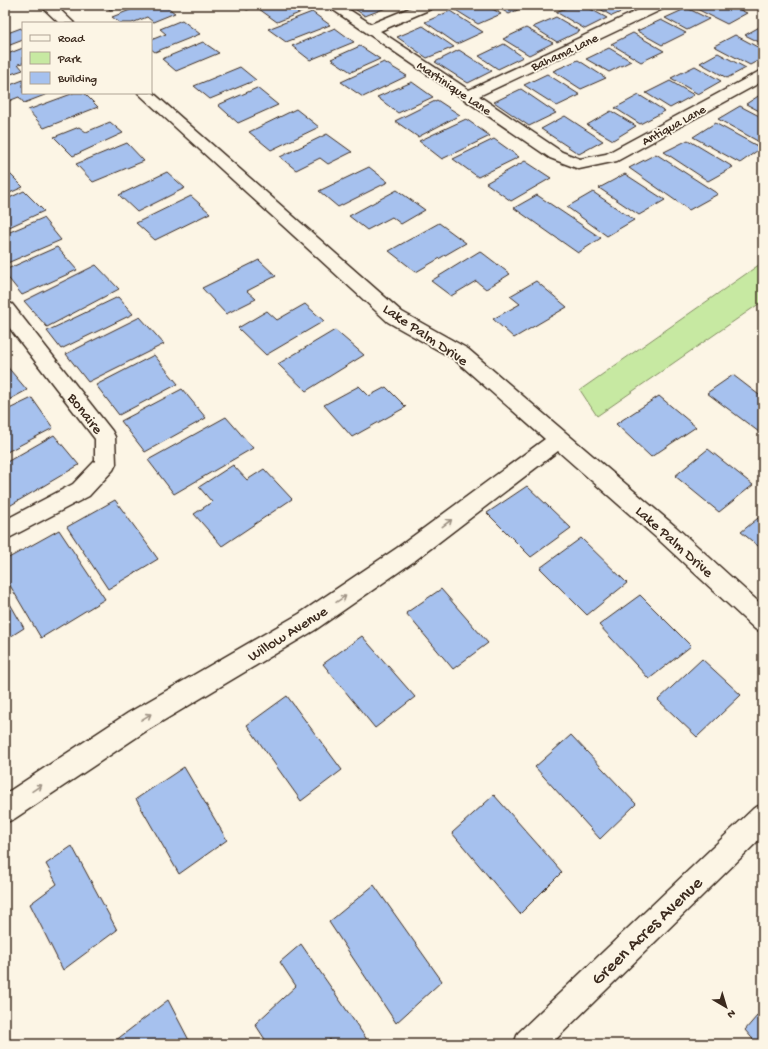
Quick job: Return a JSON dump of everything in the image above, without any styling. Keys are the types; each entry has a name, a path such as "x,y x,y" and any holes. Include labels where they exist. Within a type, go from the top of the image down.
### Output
{"street":[{"path":"47,5 66,22"},
{"name":"Martinique Lane","path":"333,5 556,155 579,164"},
{"path":"370,30 428,5"},
{"name":"Bahama Lane","path":"468,96 660,5"},
{"name":"Antiqua Lane","path":"579,164 611,158 763,75"},
{"name":"Lake Palm Drive","path":"147,94 395,317 461,354 558,440 668,534 763,621"},
{"name":"Bonaire","path":"5,309 104,437 106,464 81,490 5,530"},
{"name":"Willow Avenue","path":"5,810 137,722 307,622 405,555 558,440"},
{"name":"Green Acres Avenue","path":"529,1044 763,817"}],"green space":[{"path":"763,262 763,301 597,416 580,390"}],"building":[{"path":"104,5 123,5 110,10"},
{"path":"143,5 164,5 175,13 153,22 147,17 134,22 119,22 112,17"},
{"path":"240,5 259,5 247,10"},
{"path":"270,5 303,5 309,9 277,22 259,9"},
{"path":"349,5 390,5 391,6 365,16"},
{"path":"463,5 486,5 501,14 478,24 454,9"},
{"path":"494,5 528,5 509,14"},
{"path":"573,5 583,5 607,18 585,29 556,12"},
{"path":"593,5 632,5 634,6 612,16"},
{"path":"729,5 747,13 727,24 691,6"},
{"path":"687,8 709,19 687,30 665,18"},
{"path":"450,11 483,32 457,44 425,22"},
{"path":"312,12 330,25 286,42 268,29"},
{"path":"556,17 580,31 557,42 533,27"},
{"path":"182,20 200,34 155,52 152,50 152,40 166,34 160,29"},
{"path":"661,20 686,33 662,45 637,31"},
{"path":"763,25 763,44 745,35"},
{"path":"423,26 454,47 427,58 397,37"},
{"path":"21,28 22,40 5,47 5,34"},
{"path":"335,28 354,42 310,60 292,46"},
{"path":"526,28 553,43 529,55 503,39"},
{"path":"633,33 664,51 641,62 611,44"},
{"path":"735,35 763,50 763,58 750,65 714,46"},
{"path":"203,42 219,53 176,71 162,59"},
{"path":"504,44 523,57 498,69 479,56"},
{"path":"360,46 380,59 351,72 331,59"},
{"path":"22,48 22,63 18,64 22,70 5,76 5,55"},
{"path":"609,48 631,61 609,72 586,59"},
{"path":"459,50 492,71 468,83 435,62"},
{"path":"718,53 746,68 727,78 700,63"},
{"path":"578,60 606,78 581,89 553,71"},
{"path":"384,62 407,76 363,97 341,82"},
{"path":"695,66 721,81 698,94 671,78"},
{"path":"240,67 256,80 210,99 194,86"},
{"path":"547,74 580,95 557,106 524,85"},
{"path":"22,80 22,94 47,94 24,103 19,97 6,102 5,87"},
{"path":"670,81 694,95 670,108 646,93"},
{"path":"412,82 433,97 398,113 377,97"},
{"path":"257,88 278,105 238,123 218,105"},
{"path":"521,89 556,113 529,126 494,102"},
{"path":"763,93 763,113 746,104"},
{"path":"71,94 85,94 98,107 44,128 28,110"},
{"path":"639,95 665,111 640,124 615,108"},
{"path":"437,100 460,115 418,137 395,121"},
{"path":"740,106 763,118 763,144 718,119"},
{"path":"296,109 319,127 271,150 249,132"},
{"path":"611,111 636,126 613,140 587,125"},
{"path":"565,116 603,141 579,154 541,129"},
{"path":"466,119 490,136 442,159 419,141"},
{"path":"110,122 123,133 73,156 54,137 79,127 86,132"},
{"path":"715,123 761,148 740,163 693,137"},
{"path":"327,134 352,152 328,164 320,158 296,170 280,157"},
{"path":"494,139 519,157 478,177 453,159"},
{"path":"688,140 733,167 708,181 664,152"},
{"path":"127,143 144,161 93,182 76,164"},
{"path":"656,154 718,194 689,210 629,168"},
{"path":"525,161 551,178 511,201 486,183"},
{"path":"369,167 388,182 338,207 319,191"},
{"path":"5,169 23,187 5,195"},
{"path":"167,172 185,188 137,212 119,195"},
{"path":"625,174 665,200 639,215 599,188"},
{"path":"397,190 425,210 401,224 392,217 367,230 349,216"},
{"path":"24,191 44,211 5,229 5,200"},
{"path":"593,192 634,220 607,236 567,207"},
{"path":"537,195 601,238 578,253 514,208"},
{"path":"191,196 210,213 155,240 136,223"},
{"path":"43,218 61,240 5,264 5,234"},
{"path":"439,223 466,243 416,272 389,251"},
{"path":"57,247 77,270 22,295 5,274 5,270"},
{"path":"480,251 510,274 486,289 476,281 451,296 431,281"},
{"path":"259,260 276,276 247,291 256,299 226,314 202,288"},
{"path":"96,265 119,289 47,327 24,301"},
{"path":"536,281 567,307 514,338 493,319 520,304 510,296"},
{"path":"118,297 133,314 61,349 47,331"},
{"path":"305,304 324,321 266,355 238,328 267,311 277,320"},
{"path":"140,317 164,344 88,382 66,354"},
{"path":"335,330 364,355 306,391 278,364"},
{"path":"154,355 178,384 119,415 96,385"},
{"path":"5,364 27,390 5,402"},
{"path":"733,375 763,398 763,435 707,393"},
{"path":"359,386 369,396 386,387 406,407 352,437 324,405"},
{"path":"182,389 206,418 145,452 121,421"},
{"path":"659,396 696,427 651,457 616,424"},
{"path":"32,398 53,428 5,453 5,411"},
{"path":"226,417 253,448 174,494 148,460"},
{"path":"54,435 79,465 6,508 5,463"},
{"path":"708,449 753,485 719,512 675,476"},
{"path":"233,465 247,480 264,469 292,499 222,546 194,514 212,502 199,487"},
{"path":"527,486 571,528 531,557 487,513"},
{"path":"115,500 158,559 108,589 67,527"},
{"path":"763,514 763,550 741,532"},
{"path":"59,530 105,599 41,638 5,577 5,560"},
{"path":"581,538 627,583 587,615 540,568"},
{"path":"441,589 488,643 453,669 406,613"},
{"path":"5,595 24,628 5,640"},
{"path":"640,595 691,646 649,679 599,625"},
{"path":"362,636 415,697 375,728 323,664"},
{"path":"702,659 741,695 697,737 658,700"},
{"path":"287,696 342,770 301,801 247,725"},
{"path":"571,735 636,804 600,839 535,767"},
{"path":"184,767 227,840 179,874 136,799"},
{"path":"494,795 562,872 520,914 452,833"},
{"path":"72,846 117,930 63,970 30,904 57,884 46,864"},
{"path":"374,885 442,981 396,1023 329,922"},
{"path":"301,944 370,1044 334,1044 330,1039 325,1044 268,1044 255,1024 296,986 280,962"},
{"path":"168,1000 191,1044 111,1044"},
{"path":"763,1009 763,1044 757,1044 745,1030"}]}
